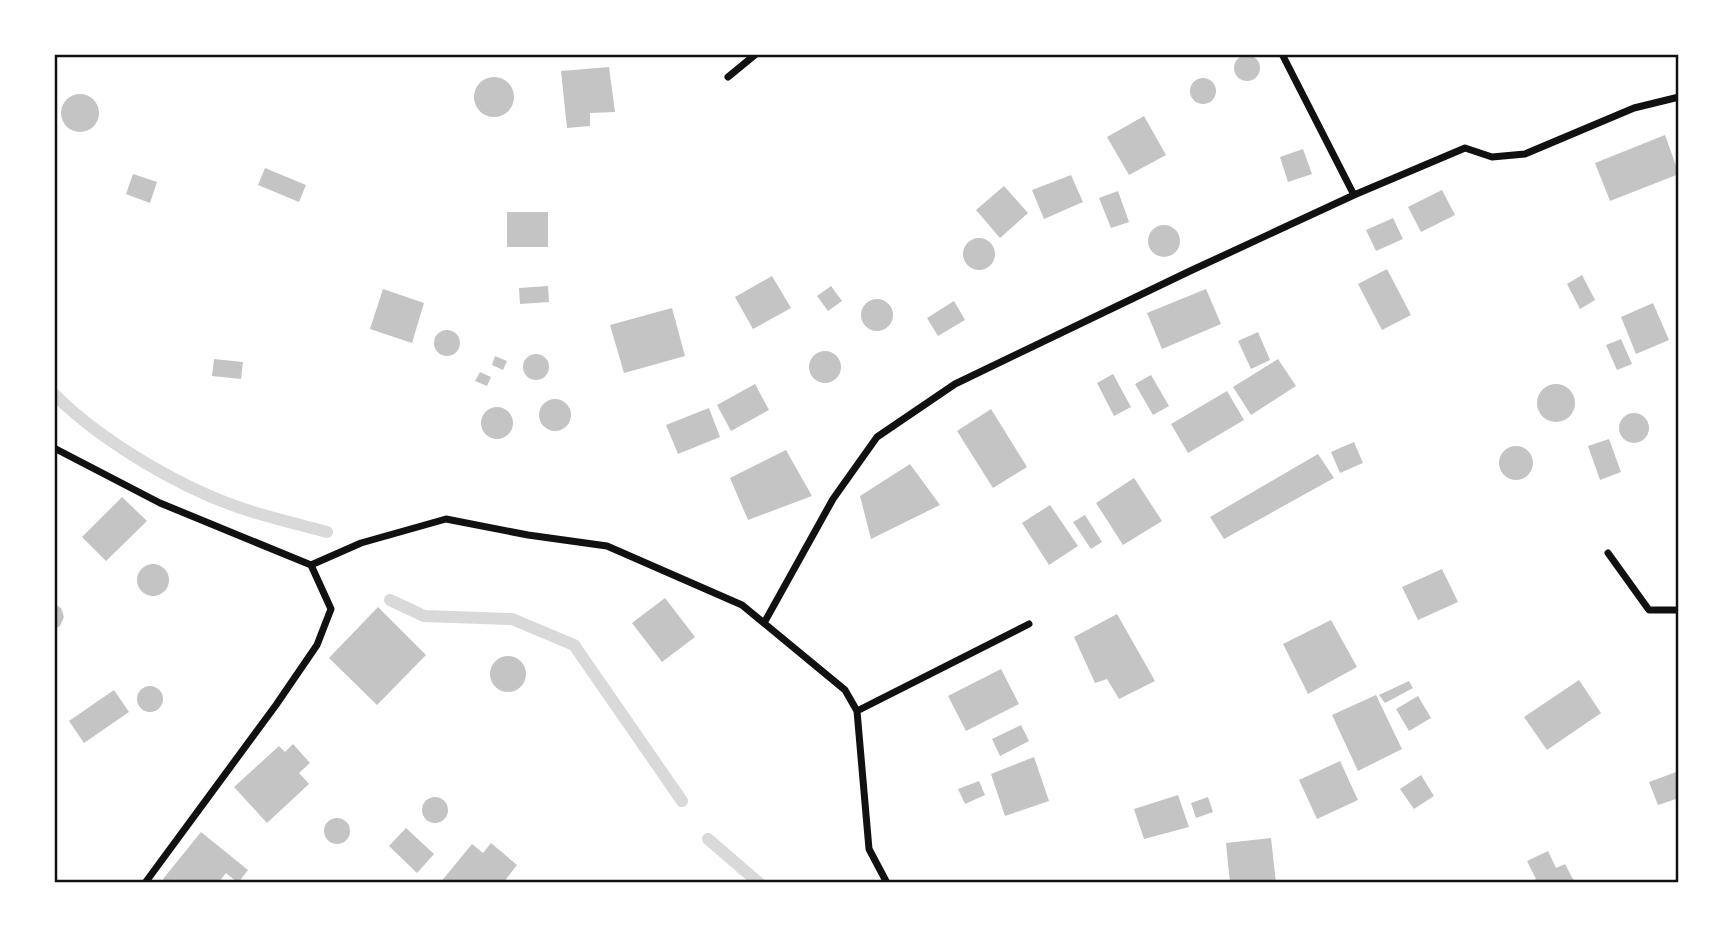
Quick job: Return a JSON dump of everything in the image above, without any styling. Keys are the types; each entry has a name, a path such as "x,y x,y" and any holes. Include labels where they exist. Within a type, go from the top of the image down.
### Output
{"street":[{"path":"728,77 756,54"},
{"path":"1282,54 1354,195"},
{"path":"764,623 833,499 877,437 955,384 1354,195 1465,148 1492,157 1525,154 1634,108 1679,97"},
{"path":"54,448 160,503 311,565 331,609 317,645 145,883"},
{"path":"311,565 361,542 446,519 528,535 607,546 742,605 845,690 857,711 869,849 887,883"},
{"path":"1608,553 1649,610 1679,610"},
{"path":"857,711 1029,624"}],"building":[{"path":"1247,55 1256,59 1260,68 1256,77 1247,81 1238,77 1234,68 1238,59"},
{"path":"609,67 615,112 590,113 590,126 567,128 561,71"},
{"path":"494,77 502,78 508,83 513,89 513,105 508,111 502,116 494,117 486,116 480,111 475,105 474,97 475,89 480,83 486,78"},
{"path":"1203,78 1212,82 1216,91 1212,100 1203,104 1194,100 1190,91 1194,82"},
{"path":"80,94 93,100 99,113 93,126 80,132 67,126 61,113 67,100"},
{"path":"1144,116 1166,155 1129,175 1107,137"},
{"path":"1665,135 1679,174 1610,201 1595,163"},
{"path":"1303,149 1312,174 1288,182 1280,157"},
{"path":"265,168 306,185 299,202 258,185"},
{"path":"133,174 157,182 150,203 126,194"},
{"path":"1071,175 1083,202 1044,219 1032,190"},
{"path":"1004,186 1028,213 1000,238 976,210"},
{"path":"1442,190 1455,215 1421,232 1408,207"},
{"path":"1118,191 1129,222 1111,228 1099,198"},
{"path":"507,212 548,212 548,247 507,247"},
{"path":"1393,218 1403,239 1376,251 1366,230"},
{"path":"1164,225 1175,230 1180,241 1175,252 1164,257 1153,252 1148,241 1153,230"},
{"path":"979,238 990,243 995,254 990,265 979,270 968,265 963,254 968,243"},
{"path":"1387,269 1411,315 1382,330 1358,284"},
{"path":"1582,275 1595,300 1580,309 1567,284"},
{"path":"772,276 791,308 753,329 735,297"},
{"path":"548,286 549,302 520,304 519,288"},
{"path":"831,286 842,301 828,311 817,296"},
{"path":"383,289 424,303 412,343 370,329"},
{"path":"1206,289 1221,324 1162,349 1147,313"},
{"path":"877,299 888,304 893,315 888,326 877,331 866,326 861,315 866,304"},
{"path":"954,301 965,320 938,336 927,318"},
{"path":"1653,303 1669,340 1636,354 1621,317"},
{"path":"672,308 685,356 624,373 610,325"},
{"path":"447,330 456,334 460,343 456,352 447,356 438,352 434,343 438,334"},
{"path":"1258,332 1270,360 1251,369 1238,341"},
{"path":"1621,339 1632,364 1617,370 1606,345"},
{"path":"825,351 836,356 841,367 836,378 825,383 814,378 809,367 814,356"},
{"path":"536,354 545,358 549,367 545,376 536,380 527,376 523,367 527,358"},
{"path":"495,356 507,361 503,370 492,365"},
{"path":"214,359 243,362 241,379 212,376"},
{"path":"1278,359 1296,386 1251,415 1233,387"},
{"path":"480,372 491,377 487,386 475,381"},
{"path":"1113,374 1131,407 1114,416 1097,383"},
{"path":"1151,375 1169,406 1153,415 1135,384"},
{"path":"755,384 769,410 731,431 717,405"},
{"path":"1556,384 1569,390 1575,403 1569,416 1556,422 1543,416 1537,403 1543,390"},
{"path":"1227,391 1244,420 1188,453 1171,424"},
{"path":"555,399 566,404 571,415 566,426 555,431 544,426 539,415 544,404"},
{"path":"497,407 508,412 513,423 508,434 497,439 486,434 481,423 486,412"},
{"path":"709,408 720,437 678,454 666,425"},
{"path":"991,409 1027,467 993,488 957,431"},
{"path":"1634,413 1645,417 1649,428 1645,439 1634,443 1623,439 1619,428 1623,417"},
{"path":"1609,439 1621,472 1600,480 1588,446"},
{"path":"1354,442 1363,463 1340,473 1331,452"},
{"path":"1516,446 1528,451 1533,463 1528,475 1516,480 1504,475 1499,463 1504,451"},
{"path":"786,450 812,496 748,520 730,478"},
{"path":"1318,454 1334,478 1224,539 1210,517"},
{"path":"910,464 940,505 871,539 860,496"},
{"path":"1134,478 1162,521 1123,545 1096,503"},
{"path":"122,497 147,521 106,561 82,537"},
{"path":"1050,505 1078,546 1049,565 1022,523"},
{"path":"1085,515 1102,542 1091,549 1073,522"},
{"path":"153,564 164,569 169,580 164,591 153,596 142,591 137,580 142,569"},
{"path":"1442,569 1458,602 1418,620 1402,587"},
{"path":"665,598 695,637 662,662 632,623"},
{"path":"54,604 61,608 64,617 60,626 54,629"},
{"path":"378,607 426,655 377,705 329,658"},
{"path":"1117,614 1155,681 1119,699 1107,679 1095,683 1074,637"},
{"path":"1331,620 1357,667 1308,694 1283,644"},
{"path":"508,656 521,661 526,674 521,687 508,692 495,687 490,674 495,661"},
{"path":"1001,669 1019,704 966,731 948,696"},
{"path":"1579,680 1601,713 1547,750 1524,717"},
{"path":"1409,681 1413,688 1385,703 1379,695"},
{"path":"150,686 159,690 163,699 159,708 150,712 141,708 137,699 141,690"},
{"path":"114,690 129,712 84,743 69,721"},
{"path":"1376,695 1402,749 1358,771 1332,715"},
{"path":"1418,696 1431,718 1409,731 1396,709"},
{"path":"1021,725 1029,741 1000,756 992,739"},
{"path":"293,744 310,763 299,773 309,784 267,823 234,787 279,746 285,752"},
{"path":"1034,757 1049,801 1005,816 991,774"},
{"path":"1340,761 1358,800 1317,819 1299,780"},
{"path":"1679,771 1679,798 1658,805 1649,782"},
{"path":"1421,775 1434,796 1414,809 1400,789"},
{"path":"979,781 985,795 965,804 958,789"},
{"path":"1178,795 1189,827 1144,839 1134,809"},
{"path":"435,797 444,801 448,810 444,819 435,823 426,819 422,810 426,801"},
{"path":"1208,797 1213,812 1196,818 1191,803"},
{"path":"337,818 346,822 350,831 346,840 337,844 328,840 324,831 328,822"},
{"path":"406,828 434,854 417,873 389,846"},
{"path":"201,832 248,870 238,883 226,873 218,883 167,883 163,879"},
{"path":"1271,838 1276,883 1230,883 1226,843"},
{"path":"491,843 517,865 503,883 440,883 472,844 483,853"},
{"path":"1548,851 1556,868 1565,864 1575,883 1528,883 1536,879 1527,861"}],"waterway":[{"path":"54,394 96,430 172,478 250,511 327,532"},
{"path":"390,600 424,616 512,619 574,645 682,801"},
{"path":"708,839 759,883"}]}
